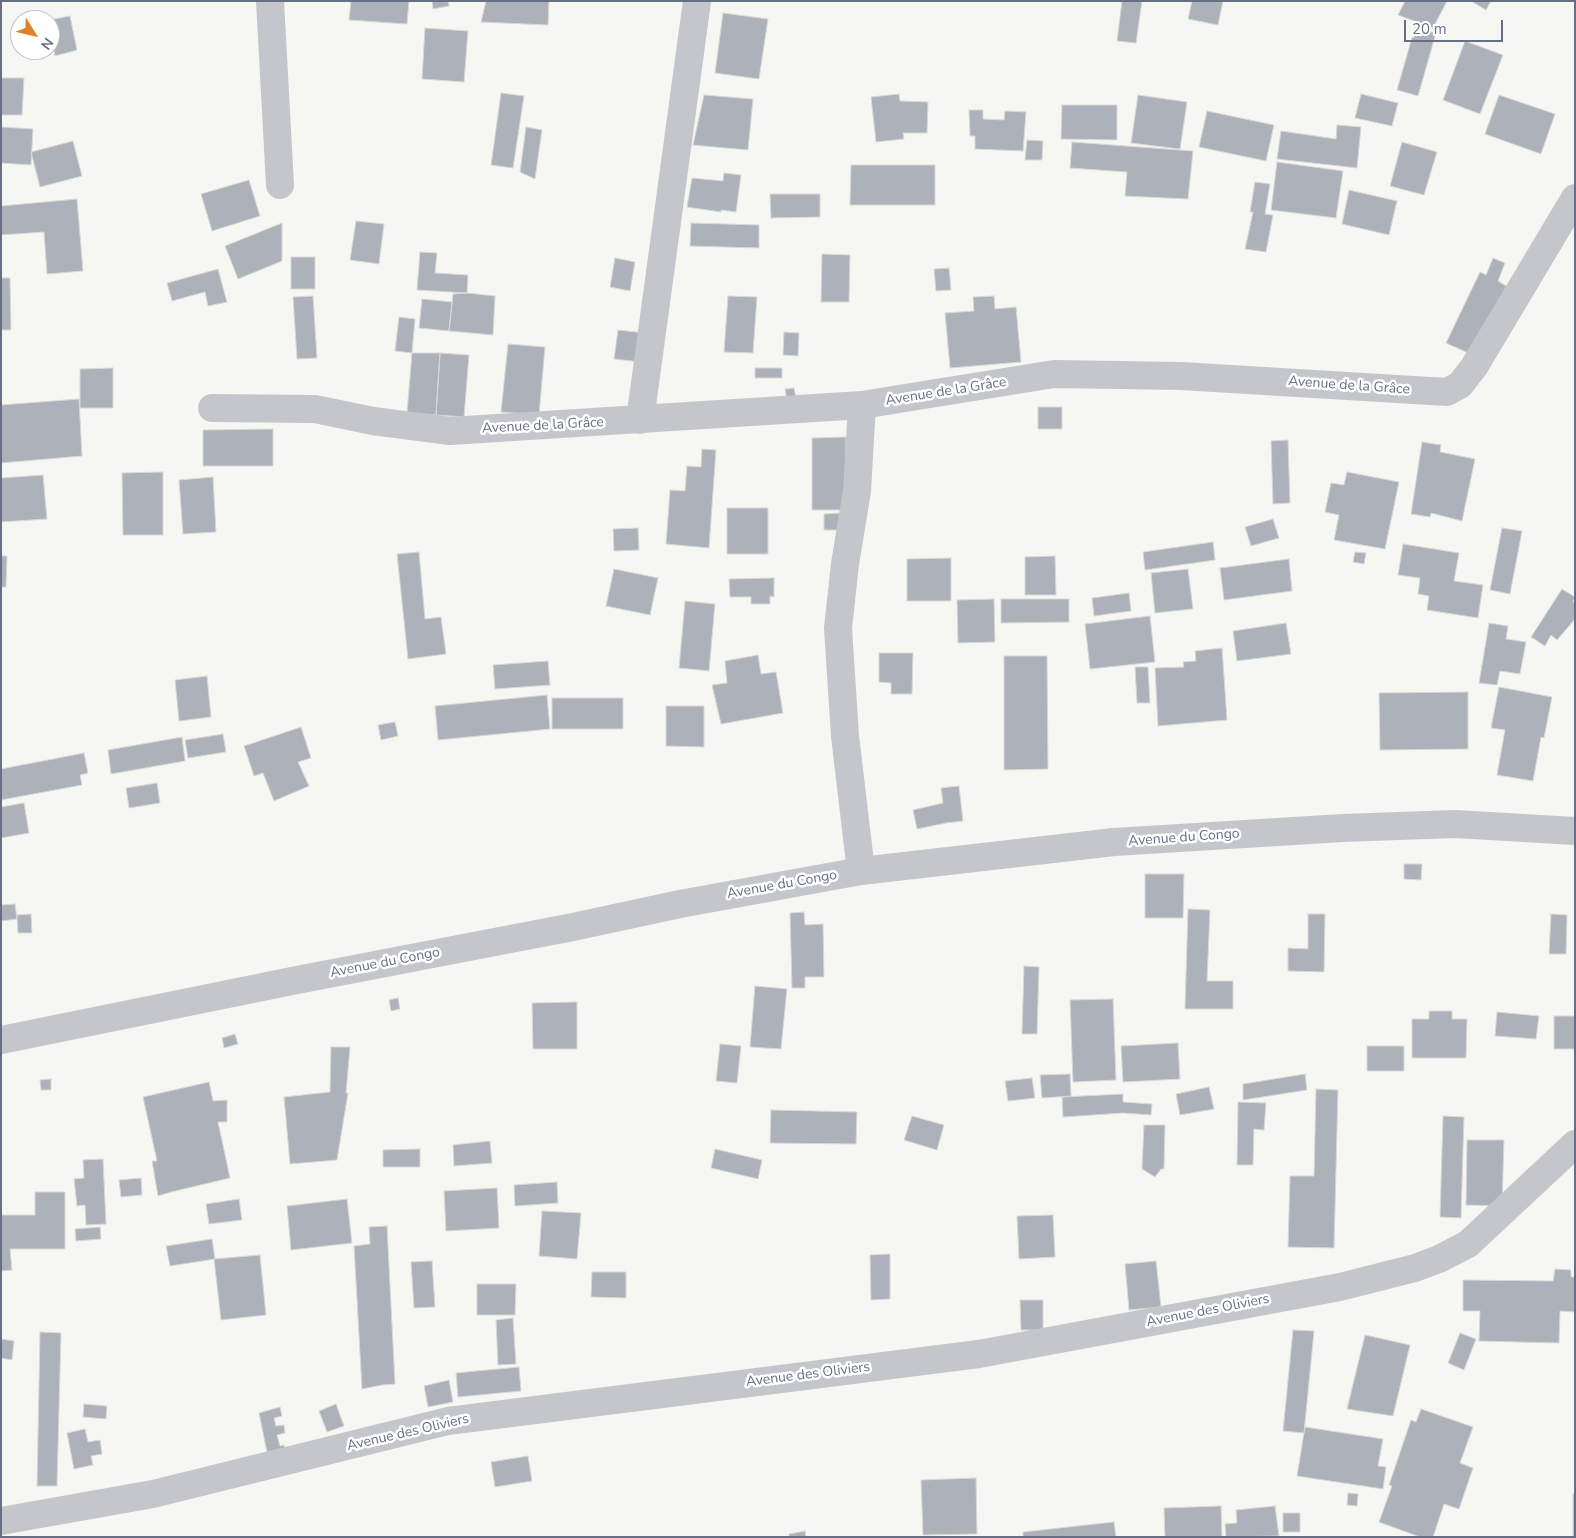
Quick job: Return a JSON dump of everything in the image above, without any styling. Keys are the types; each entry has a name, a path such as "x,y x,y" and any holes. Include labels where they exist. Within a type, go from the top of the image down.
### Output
{"street":[{"path":"270,1 280,184"},
{"path":"640,420 697,1"},
{"name":"Avenue de la Grâce","path":"212,408 315,409 373,421 450,431 862,405 1054,374 1182,376 1447,392 1460,385 1474,368 1575,198"},
{"path":"861,871 845,736 838,628 845,564 857,491 862,405"},
{"name":"Avenue du Congo","path":"1,1040 573,927 680,904 861,871 1114,842 1343,828 1455,824 1575,832"},
{"name":"Avenue des Oliviers","path":"1,1520 153,1494 448,1421 979,1354 1340,1287 1415,1268 1439,1259 1468,1244 1575,1144"}],"building":[{"path":"351,1 409,1 407,24 349,20"},
{"path":"432,1 448,1 449,6 433,9"},
{"path":"486,1 549,1 548,25 481,22"},
{"path":"1122,1 1142,1 1136,43 1117,41"},
{"path":"1192,1 1223,1 1218,25 1188,19"},
{"path":"1405,1 1447,1 1433,28 1398,15"},
{"path":"1471,1 1491,1 1486,10"},
{"path":"723,13 768,19 759,79 715,73"},
{"path":"70,16 77,50 60,55 60,18"},
{"path":"1415,27 1436,33 1418,96 1397,90"},
{"path":"425,28 468,31 464,82 422,79"},
{"path":"1465,41 1503,55 1480,114 1443,100"},
{"path":"1,78 24,78 22,115 1,115"},
{"path":"501,93 524,96 513,168 491,165"},
{"path":"899,94 900,101 928,102 927,133 903,133 904,139 876,142 871,97"},
{"path":"1361,94 1398,103 1392,126 1355,118"},
{"path":"704,95 753,99 748,150 693,145"},
{"path":"1138,95 1187,102 1180,149 1131,143"},
{"path":"1499,95 1555,114 1541,154 1485,134"},
{"path":"1062,105 1117,105 1117,140 1061,139"},
{"path":"969,110 983,110 983,119 1004,120 1005,111 1026,112 1023,151 975,149 975,136 970,136"},
{"path":"1207,111 1274,125 1266,161 1199,147"},
{"path":"1337,125 1361,127 1357,168 1277,159 1281,131 1336,139"},
{"path":"1,127 33,129 31,165 1,163"},
{"path":"526,127 542,130 535,179 520,172"},
{"path":"1027,140 1043,141 1042,160 1025,160"},
{"path":"73,141 82,176 40,187 31,152"},
{"path":"1072,142 1193,151 1188,199 1125,196 1127,172 1070,168"},
{"path":"1402,142 1437,152 1424,195 1390,186"},
{"path":"1277,162 1343,171 1336,218 1271,210"},
{"path":"851,165 935,165 935,205 850,205"},
{"path":"724,173 741,175 736,212 721,210 721,212 687,207 692,178 723,181"},
{"path":"249,180 260,216 212,231 201,194"},
{"path":"1255,182 1270,184 1265,214 1273,215 1266,252 1245,249 1253,212 1250,212"},
{"path":"1349,190 1397,201 1389,235 1342,224"},
{"path":"770,194 820,194 820,217 771,218"},
{"path":"77,199 83,271 47,274 44,232 1,235 1,206"},
{"path":"356,221 384,224 379,264 350,260"},
{"path":"282,223 282,261 238,279 225,246"},
{"path":"691,223 759,225 759,248 690,246"},
{"path":"420,252 437,253 435,273 468,275 467,293 417,290"},
{"path":"822,254 850,255 849,302 821,302"},
{"path":"291,257 315,257 315,289 291,289"},
{"path":"615,258 635,262 630,291 610,287"},
{"path":"1493,258 1505,263 1498,281 1511,289 1475,356 1446,343 1480,272 1486,275"},
{"path":"949,268 951,290 936,291 934,269"},
{"path":"218,269 227,302 208,306 205,292 172,301 167,283"},
{"path":"1,278 10,278 11,330 1,330"},
{"path":"467,293 495,296 493,335 449,331 453,294"},
{"path":"313,296 317,358 297,359 293,297"},
{"path":"728,296 757,297 753,353 724,352"},
{"path":"994,296 995,309 1016,307 1021,362 950,368 945,313 974,311 973,297"},
{"path":"422,299 452,302 449,331 419,328"},
{"path":"399,317 415,319 412,353 395,351"},
{"path":"618,330 645,333 641,362 614,359"},
{"path":"784,332 799,333 798,356 783,355"},
{"path":"508,344 545,347 539,415 501,412"},
{"path":"412,353 440,353 436,415 407,413"},
{"path":"440,353 469,355 464,417 436,415"},
{"path":"113,368 113,408 80,408 80,369"},
{"path":"755,368 782,368 782,378 755,378"},
{"path":"794,388 797,404 788,405 785,389"},
{"path":"79,399 82,456 1,463 1,405"},
{"path":"1038,407 1062,407 1062,429 1038,429"},
{"path":"273,429 273,466 203,466 203,430"},
{"path":"846,437 845,510 812,510 812,438"},
{"path":"1288,440 1290,503 1273,504 1271,441"},
{"path":"1422,442 1441,445 1440,452 1475,459 1462,521 1431,513 1430,517 1411,514"},
{"path":"702,449 716,450 709,548 666,544 670,490 685,491 687,466 701,467"},
{"path":"163,472 163,535 123,535 122,473"},
{"path":"1347,472 1399,482 1385,549 1334,540 1339,515 1325,512 1331,483 1344,485"},
{"path":"43,475 47,519 1,522 1,478"},
{"path":"213,477 216,532 183,534 179,480"},
{"path":"727,508 768,508 768,554 727,554"},
{"path":"841,513 841,530 824,530 824,514"},
{"path":"1273,519 1279,538 1251,546 1245,527"},
{"path":"638,528 639,550 614,551 613,529"},
{"path":"1502,528 1522,531 1510,594 1490,590"},
{"path":"1213,542 1215,560 1145,570 1143,552"},
{"path":"1403,544 1459,553 1454,581 1483,585 1478,618 1427,610 1429,596 1418,594 1420,578 1398,575"},
{"path":"419,552 425,619 441,617 446,654 408,659 397,554"},
{"path":"1355,552 1366,553 1364,564 1353,562"},
{"path":"1,556 7,556 6,587 1,587"},
{"path":"1055,556 1056,595 1025,595 1025,557"},
{"path":"951,558 951,601 907,601 907,559"},
{"path":"1289,559 1292,591 1224,600 1220,568"},
{"path":"614,569 658,578 650,615 606,606"},
{"path":"1188,569 1193,609 1155,613 1151,573"},
{"path":"774,578 774,597 770,596 770,604 751,604 751,597 730,597 729,579"},
{"path":"1562,589 1575,597 1573,602 1575,603 1575,619 1557,640 1551,635 1545,646 1531,637"},
{"path":"1129,593 1131,611 1094,616 1092,598"},
{"path":"994,599 995,642 958,643 957,600"},
{"path":"1001,599 1069,599 1069,622 1001,623"},
{"path":"685,601 715,604 709,671 679,668"},
{"path":"1150,616 1155,662 1090,669 1085,624"},
{"path":"1286,623 1291,654 1237,661 1233,631"},
{"path":"1489,623 1508,626 1506,639 1526,642 1520,674 1500,671 1497,685 1479,683"},
{"path":"1222,648 1227,720 1158,726 1155,668 1184,667 1183,662 1196,661 1195,651"},
{"path":"879,653 913,653 912,694 891,694 891,683 879,682"},
{"path":"758,655 761,674 776,672 783,713 721,724 712,685 727,683 725,661"},
{"path":"1004,656 1047,656 1048,769 1004,770"},
{"path":"548,661 550,685 495,689 493,665"},
{"path":"1135,667 1148,667 1150,703 1137,703"},
{"path":"207,676 211,717 179,721 175,680"},
{"path":"1499,687 1552,697 1544,738 1541,737 1533,781 1497,775 1505,730 1491,728"},
{"path":"1468,692 1468,749 1380,750 1379,693"},
{"path":"547,695 550,729 438,740 435,706"},
{"path":"552,698 623,698 623,729 552,729"},
{"path":"666,706 704,706 704,747 666,746"},
{"path":"395,722 398,736 381,740 378,725"},
{"path":"301,727 311,758 298,762 309,786 274,801 263,773 254,776 244,746"},
{"path":"223,734 226,752 188,758 185,740"},
{"path":"182,737 185,761 111,774 108,750"},
{"path":"84,753 88,773 80,775 82,785 1,800 1,769"},
{"path":"157,783 160,803 129,808 126,788"},
{"path":"959,786 963,821 917,829 913,810 943,803 941,788"},
{"path":"24,803 29,833 1,838 1,807"},
{"path":"1404,864 1422,864 1421,880 1404,879"},
{"path":"1145,874 1184,874 1183,918 1145,918"},
{"path":"15,904 17,919 1,921 1,905"},
{"path":"1188,909 1210,910 1207,981 1233,981 1233,1009 1185,1009"},
{"path":"804,912 805,925 823,924 824,977 805,977 805,988 792,988 790,913"},
{"path":"31,914 32,933 18,933 17,915"},
{"path":"1308,914 1325,914 1324,972 1288,971 1288,948 1308,949"},
{"path":"1551,914 1567,915 1566,954 1549,954"},
{"path":"1024,966 1039,967 1037,1034 1022,1034"},
{"path":"755,986 787,989 781,1049 750,1047"},
{"path":"398,998 400,1009 391,1011 389,1000"},
{"path":"1113,999 1116,1080 1073,1082 1070,1000"},
{"path":"577,1002 577,1049 533,1049 532,1003"},
{"path":"1429,1011 1452,1011 1452,1019 1467,1019 1466,1058 1412,1058 1412,1019 1429,1019"},
{"path":"1497,1012 1539,1016 1536,1039 1495,1036"},
{"path":"1554,1016 1575,1016 1575,1049 1554,1049"},
{"path":"235,1034 238,1044 224,1048 222,1038"},
{"path":"1178,1043 1180,1079 1123,1082 1121,1046"},
{"path":"720,1044 741,1046 737,1083 716,1081"},
{"path":"1367,1046 1404,1046 1404,1071 1367,1071"},
{"path":"331,1047 350,1047 346,1093 348,1093 337,1160 290,1164 284,1097 330,1092"},
{"path":"1070,1074 1071,1096 1042,1098 1040,1075"},
{"path":"1305,1074 1307,1090 1243,1100 1243,1084"},
{"path":"1032,1078 1035,1098 1008,1101 1005,1081"},
{"path":"51,1079 51,1090 41,1090 40,1080"},
{"path":"209,1082 213,1101 227,1100 227,1122 218,1122 230,1178 158,1196 152,1161 157,1161 143,1097"},
{"path":"1209,1087 1214,1109 1180,1115 1176,1094"},
{"path":"1316,1089 1338,1090 1334,1248 1288,1247 1290,1176 1314,1176"},
{"path":"1123,1094 1123,1102 1152,1104 1151,1115 1123,1113 1063,1117 1062,1097"},
{"path":"1238,1102 1266,1103 1264,1130 1254,1129 1253,1165 1237,1165"},
{"path":"771,1110 857,1112 856,1144 770,1143"},
{"path":"912,1116 944,1125 937,1150 904,1140"},
{"path":"1443,1116 1464,1117 1461,1218 1440,1217"},
{"path":"1144,1125 1165,1125 1164,1169 1161,1169 1155,1177 1142,1169"},
{"path":"1467,1140 1504,1140 1502,1206 1466,1205"},
{"path":"490,1141 492,1163 454,1166 453,1145"},
{"path":"420,1149 420,1167 383,1167 383,1150"},
{"path":"715,1149 762,1160 758,1179 711,1168"},
{"path":"103,1159 106,1224 86,1225 85,1205 77,1206 74,1179 84,1178 83,1160"},
{"path":"141,1178 142,1195 121,1197 119,1180"},
{"path":"557,1182 558,1203 515,1206 514,1185"},
{"path":"497,1188 499,1228 446,1231 444,1191"},
{"path":"35,1192 65,1192 65,1249 10,1249 12,1270 1,1271 1,1215 35,1215"},
{"path":"239,1199 242,1220 209,1224 206,1204"},
{"path":"347,1199 352,1243 291,1250 287,1206"},
{"path":"542,1211 581,1213 577,1259 539,1256"},
{"path":"1053,1215 1055,1257 1019,1259 1017,1216"},
{"path":"387,1226 395,1384 362,1389 354,1246 370,1244 369,1227"},
{"path":"100,1227 101,1239 76,1241 75,1229"},
{"path":"212,1239 215,1259 170,1266 166,1246"},
{"path":"890,1254 890,1299 871,1300 870,1255"},
{"path":"260,1255 266,1315 221,1320 214,1259"},
{"path":"432,1261 435,1307 414,1308 411,1262"},
{"path":"1156,1261 1161,1307 1129,1310 1125,1264"},
{"path":"1555,1269 1571,1270 1571,1277 1575,1277 1575,1312 1560,1311 1559,1343 1479,1341 1480,1311 1463,1311 1463,1280 1553,1281"},
{"path":"592,1272 626,1272 626,1298 591,1297"},
{"path":"477,1284 516,1284 515,1315 477,1315"},
{"path":"1020,1300 1043,1300 1043,1330 1021,1330"},
{"path":"513,1318 516,1364 498,1365 496,1320"},
{"path":"1293,1330 1314,1331 1304,1433 1283,1431"},
{"path":"40,1332 61,1333 57,1486 37,1486"},
{"path":"1460,1333 1476,1339 1464,1370 1448,1363"},
{"path":"1365,1335 1410,1345 1393,1416 1347,1409"},
{"path":"1,1339 14,1341 12,1360 1,1358"},
{"path":"519,1367 521,1391 458,1397 456,1373"},
{"path":"449,1380 453,1402 428,1407 424,1386"},
{"path":"84,1404 107,1406 106,1419 83,1417"},
{"path":"336,1404 344,1426 327,1432 319,1411"},
{"path":"280,1407 282,1416 274,1418 276,1426 284,1425 285,1433 277,1435 280,1446 284,1445 286,1452 268,1457 259,1413"},
{"path":"1421,1409 1473,1427 1460,1463 1473,1468 1459,1509 1444,1504 1433,1537 1420,1537 1379,1522 1392,1486 1389,1485 1411,1420 1416,1422"},
{"path":"1305,1427 1383,1439 1378,1466 1386,1467 1383,1489 1297,1476"},
{"path":"85,1429 88,1442 100,1440 102,1454 91,1456 93,1465 74,1469 67,1433"},
{"path":"528,1456 532,1481 495,1487 491,1462"},
{"path":"976,1478 977,1534 923,1535 921,1480"},
{"path":"1348,1493 1358,1494 1357,1506 1347,1505"},
{"path":"1573,1494 1575,1494 1575,1537 1573,1537"},
{"path":"1221,1506 1222,1537 1165,1537 1164,1508"},
{"path":"1275,1506 1279,1536 1226,1537 1225,1524 1237,1523 1236,1510"},
{"path":"1283,1513 1300,1513 1300,1532 1283,1532"},
{"path":"1114,1522 1116,1537 1023,1537 1023,1532"},
{"path":"805,1531 806,1537 789,1537 789,1534"}]}
